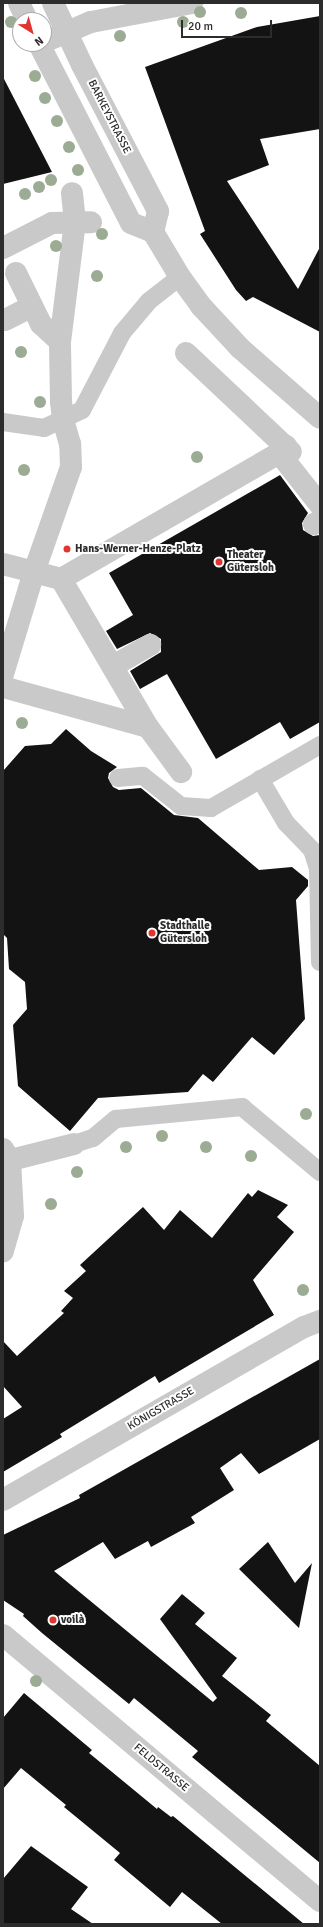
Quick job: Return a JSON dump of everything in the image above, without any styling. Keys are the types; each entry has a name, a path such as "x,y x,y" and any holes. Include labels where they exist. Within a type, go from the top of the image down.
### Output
{"street":[{"name":"BARKEYSTRASSE","path":"53,3 66,32 158,212 153,232"},
{"path":"52,38 91,22 192,3"},
{"path":"43,52 131,223 153,232 180,277 201,306 240,348 320,418"},
{"path":"3,674 34,572 71,467 70,444 62,420 60,342 83,222 72,193"},
{"path":"60,342 41,324 8,259 52,223 83,222"},
{"path":"5,320 32,306"},
{"path":"186,353 285,450 318,517"},
{"path":"3,564 61,578 285,450"},
{"path":"61,578 148,727 181,772"},
{"path":"113,666 150,645"},
{"path":"3,687 148,727"},
{"path":"3,1252 13,1216 5,1157 74,1144"},
{"name":"KÖNIGSTRASSE","path":"3,1500 304,1327 320,1321"},
{"name":"FELDSTRASSE","path":"3,1634 320,1901"}],"lane":[{"path":"3,408 7,423 44,428 82,410 122,334 149,301 180,277"},
{"path":"118,778 143,776 181,806 211,808 320,745"},
{"path":"260,779 286,823 312,850 318,868 320,962"},
{"path":"74,1144 93,1138 116,1119 242,1107 320,1172"}],"building":[{"path":"320,16 320,129 260,139 269,165 227,181 298,289 320,247 320,332 253,297 246,301 236,290 200,234 205,231 145,67 257,27"},
{"path":"3,77 52,172 3,184"},
{"path":"280,475 308,513 302,523 303,530 313,536 320,535 320,722 290,739 280,722 216,759 167,674 140,689 130,671 161,652 161,639 150,633 117,649 106,631 133,615 109,573"},
{"name":"Stadthalle Gütersloh","path":"66,729 91,751 117,767 109,773 108,778 113,787 119,790 141,788 174,815 198,818 259,870 292,867 308,880 308,886 296,900 305,1019 274,1055 252,1037 213,1082 203,1074 188,1092 98,1098 70,1131 18,1086 13,1025 27,1009 25,982 9,969 7,938 3,934 3,771 25,746 51,744"},
{"path":"258,1190 288,1205 277,1217 294,1232 253,1280 274,1315 159,1383 155,1376 60,1434 62,1437 3,1472 3,1419 22,1407 3,1386 3,1341 17,1356 64,1313 61,1311 73,1298 64,1291 86,1271 80,1265 143,1207 164,1230 180,1210 212,1238 248,1193 252,1197"},
{"path":"320,1359 320,1439 259,1474 241,1453 220,1468 234,1490 191,1517 195,1523 151,1547 148,1541 115,1559 103,1542 54,1571 213,1702 217,1698 160,1619 182,1594 205,1613 195,1624 237,1658 222,1676 271,1715 266,1721 320,1766 320,1863 192,1757 198,1751 134,1698 129,1704 42,1633 23,1616 24,1614 3,1600 3,1535 80,1498 79,1495"},
{"path":"268,1542 295,1583 312,1563 299,1628 239,1569"},
{"path":"24,1693 92,1750 89,1753 157,1809 158,1807 171,1817 173,1816 304,1924 222,1924 182,1892 170,1907 114,1860 120,1853 64,1807 66,1805 21,1768 3,1789 3,1718"},
{"path":"31,1846 88,1887 71,1909 93,1924 3,1924 3,1879"}],"place":[{"name":"Hans-Werner-Henze-Platz","path":"67,549"},
{"name":"Theater Gütersloh","path":"219,562"},
{"name":"Stadthalle Gütersloh","path":"152,933"},
{"name":"voilà","path":"53,1620"}]}
